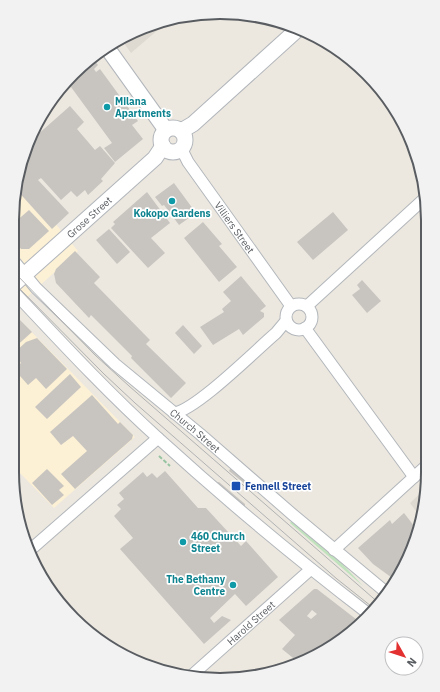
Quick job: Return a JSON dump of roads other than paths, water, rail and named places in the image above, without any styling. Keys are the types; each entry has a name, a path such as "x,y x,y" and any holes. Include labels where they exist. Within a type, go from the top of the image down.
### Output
{"street":[{"path":"181,131 193,124 294,33"},
{"path":"110,52 166,130"},
{"path":"173,128 181,131 185,139 181,148 170,151 163,146 161,138 166,130 173,128"},
{"name":"Grose Street","path":"19,280 155,158 163,146"},
{"name":"Villiers Street","path":"181,148 188,162 291,306"},
{"path":"307,306 420,202"},
{"name":"Church Street","path":"19,268 24,275 116,364 334,550 383,589"},
{"path":"19,297 109,391 158,438 235,507 365,611"},
{"path":"174,413 190,407 213,389 276,333 286,321 287,311 291,306 300,304 307,306 312,314 312,318 305,328 296,330 288,325 286,321"},
{"path":"305,328 414,478"},
{"path":"33,547 158,438"},
{"path":"334,550 421,471"},
{"name":"Harold Street","path":"196,671 311,569"}],"tram line":[{"path":"19,277 95,355 129,386 375,600"},
{"path":"19,288 104,374 135,403 337,579 370,606"}],"place":[{"name":"Milana Apartments","path":"107,107"},
{"name":"Kokopo Gardens","path":"172,201"},
{"name":"Fennell Street","path":"236,486"},
{"name":"460 Church Street","path":"183,542"},
{"name":"The Bethany Centre","path":"233,585"}]}
